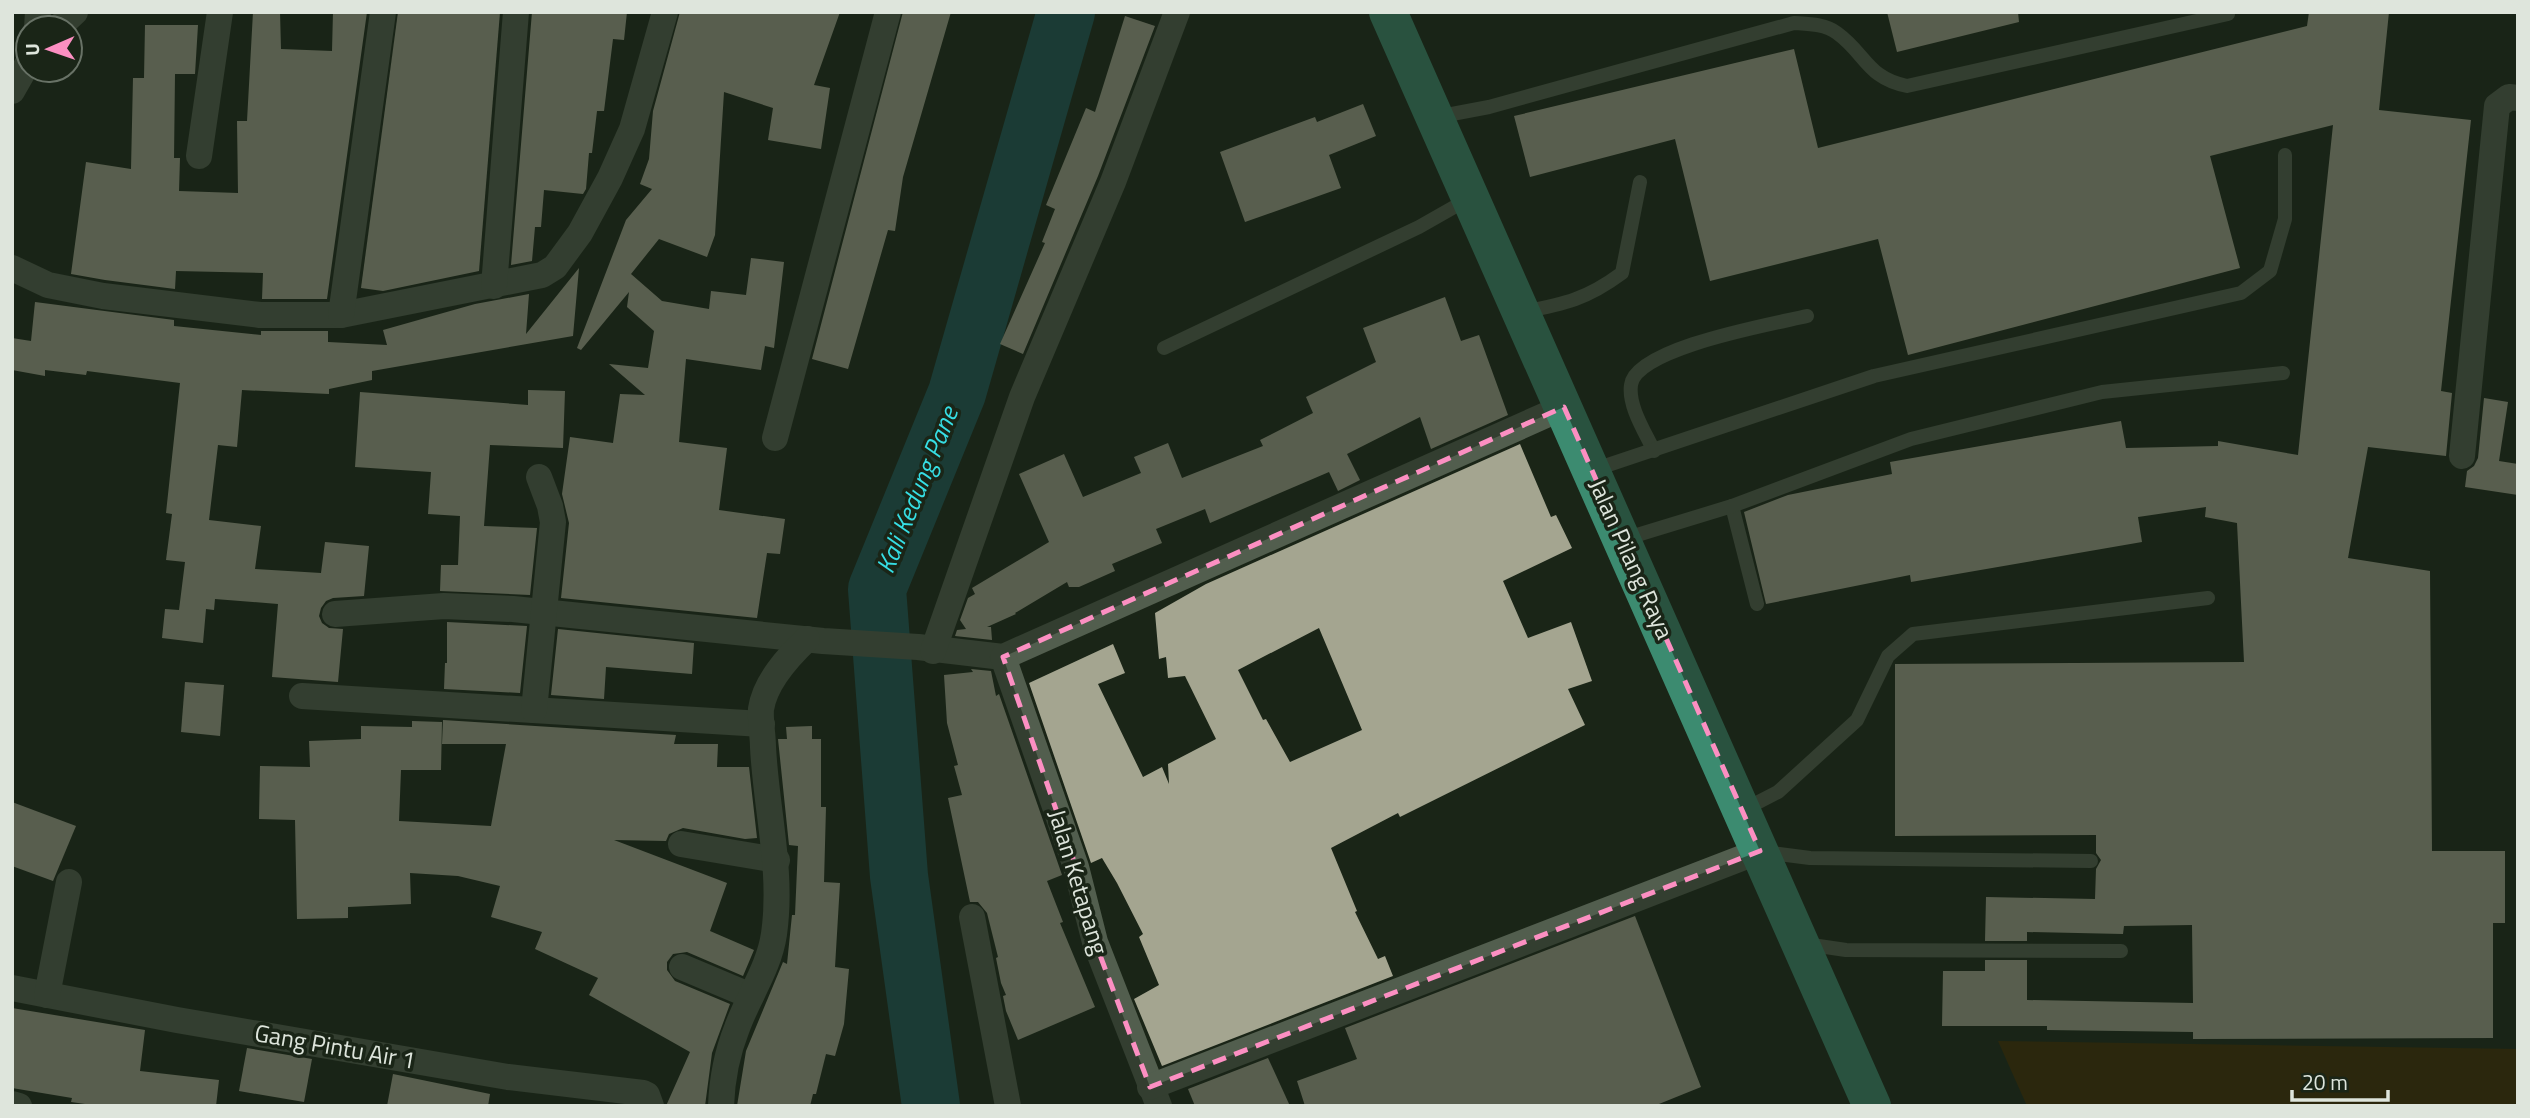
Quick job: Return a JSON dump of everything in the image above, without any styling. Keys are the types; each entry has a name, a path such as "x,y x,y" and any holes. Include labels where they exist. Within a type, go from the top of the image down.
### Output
{"highway":[{"name":"Jalan Pilang Raya","path":"1388,12 1872,1106"}],"street":[{"path":"200,156 220,12"},
{"path":"341,315 383,12"},
{"path":"494,286 516,12"},
{"path":"12,268 48,285 103,296 260,315 341,315 542,275 555,267 580,233 610,178 632,129 665,12"},
{"path":"775,438 888,12"},
{"path":"926,649 1022,397 1113,182 1177,12"},
{"path":"2462,456 2497,106 2509,97 2518,98"},
{"path":"335,614 444,606 545,611 1003,657 1564,407"},
{"path":"534,710 553,522 539,477"},
{"path":"721,1106 722,1078 736,1028 767,966 774,933 777,860 764,767 761,708 773,679 788,657 815,640"},
{"name":"Jalan Ketapang","path":"1003,657 1076,867 1095,942 1155,1096"},
{"path":"302,696 762,724"},
{"path":"681,844 777,860"},
{"path":"1155,1096 1760,851"},
{"path":"47,995 69,882"},
{"path":"972,917 1008,1106"},
{"path":"682,967 751,996"},
{"name":"Gang Pintu Air 1","path":"12,988 177,1020 508,1077 643,1093 647,1095 651,1106"},
{"path":"12,1104 19,1106"}],"lane":[{"path":"1434,118 1489,107 1794,23 1819,25 1837,33 1875,73 1889,82 1907,86 2228,14"},
{"path":"1591,470 1874,376 2241,293 2270,271 2285,219 2285,155"},
{"path":"1521,313 1570,303 1598,291 1622,273 1640,182"},
{"path":"1164,348 1419,227 1471,197"},
{"path":"1654,451 1632,400 1630,383 1640,368 1657,357 1683,347 1807,316"},
{"path":"1623,539 1732,506 1911,439 2102,392 2283,373"},
{"path":"1732,506 1757,604"},
{"path":"1742,810 1778,792 1857,720 1888,656 1913,634 2208,598"},
{"path":"1760,851 1810,858 2091,861"},
{"path":"1800,943 1846,950 2121,951"}],"highlighted area":[{"path":"1564,407 1760,851 1150,1087 1095,942 1076,867 1003,657"}],"shaded area":[{"path":"1998,1041 2518,1049 2518,1106 2027,1106"}],"building":[{"path":"253,12 280,12 281,49 332,51 333,12 367,12 327,299 262,299 263,273 176,271 175,289 71,274 86,162 131,169 133,78 144,78 145,25 198,25 195,74 175,74 174,158 180,158 179,191 238,193 237,121 247,121"},
{"path":"398,12 500,12 479,271 383,291 361,288"},
{"path":"532,12 627,12 624,40 613,39 604,111 597,111 586,189 583,194 544,190 541,227 535,227 532,261 511,265"},
{"path":"680,12 840,12 814,85 830,88 821,149 768,140 773,108 724,92 715,235 707,257 659,239 631,274 662,301 709,309 711,291 746,295 751,258 784,262 774,348 765,346 761,370 686,359 679,442 727,448 719,510 785,519 780,554 767,553 757,618 561,598 569,523 562,494 570,437 613,443 620,394 645,395 609,364 648,368 654,331 627,307 629,292 581,350 577,348 626,220 652,189 640,184 649,159 653,111"},
{"path":"903,12 951,12 903,177 895,231 888,230 848,369 812,359"},
{"path":"1887,12 2018,12 2019,22 1897,52"},
{"path":"2309,12 2389,12 2379,110 2471,120 2441,391 2452,393 2446,456 2368,447 2348,558 2430,571 2432,851 2505,851 2505,923 2493,923 2493,1038 2193,1039 2193,1032 2047,1030 2047,1026 1942,1026 1943,971 1985,971 1985,960 2027,960 2027,1000 2193,1003 2192,925 2124,926 2123,934 2027,932 2027,941 1985,941 1986,897 2095,899 2096,869 2101,860 2096,853 2096,835 1895,836 1895,664 2244,662 2237,523 2205,517 2206,507 2138,517 2142,542 1911,582 1910,575 1766,604 1744,512 1788,495 1892,474 1890,462 2121,421 2126,448 2218,446 2218,441 2298,455 2333,125 2210,156 2240,268 1908,355 1878,239 1710,281 1675,139 1530,177 1514,116 1794,49 1818,148 2307,26"},
{"path":"1125,16 1155,26 1098,176 1023,354 1000,344 1045,243 1042,242 1055,209 1046,205 1086,108 1095,112"},
{"path":"1363,104 1376,136 1329,155 1341,188 1245,222 1220,152 1315,117 1317,122"},
{"path":"579,268 573,336 372,371 372,380 329,389 329,394 242,390 237,447 218,445 209,520 261,526 255,569 321,573 325,542 369,546 364,596 326,601 319,616 322,623 329,628 343,629 338,682 272,677 278,604 215,599 214,610 206,609 203,643 162,638 165,609 179,610 185,562 166,560 172,514 166,513 180,383 87,371 86,375 45,370 45,376 12,370 12,338 31,341 35,302 174,320 174,326 261,335 261,331 328,331 328,342 387,345 383,330 475,304 529,294 526,334"},
{"path":"1445,297 1461,341 1479,335 1508,415 1431,449 1420,417 1347,454 1360,480 1338,491 1329,472 1210,523 1205,509 1156,529 1162,543 1112,564 1115,571 1079,587 1069,587 1067,582 1016,614 987,627 991,627 992,640 955,636 957,630 966,629 960,620 968,598 975,594 972,588 1049,542 1019,474 1064,454 1083,497 1141,473 1134,457 1168,443 1182,478 1263,446 1260,440 1313,413 1306,397 1376,362 1363,328"},
{"path":"528,390 565,391 563,448 490,445 484,526 537,528 530,595 440,591 441,565 458,565 460,516 428,514 431,472 355,467 360,392 528,405"},
{"path":"2484,398 2508,402 2499,461 2518,464 2518,495 2465,487 2467,471 2474,466 2478,458"},
{"path":"1520,444 1551,517 1556,515 1572,548 1503,581 1528,638 1571,622 1592,681 1568,689 1585,725 1400,817 1398,813 1331,848 1357,911 1355,912 1378,959 1385,956 1393,976 1162,1066 1134,999 1159,985 1139,937 1143,934 1102,858 1091,863 1029,683 1113,644 1125,673 1098,684 1143,777 1162,767 1169,784 1168,764 1216,739 1185,676 1168,678 1166,657 1159,659 1155,613 1206,584","holes":["1319,628 1362,730 1290,762 1266,719 1263,720 1238,670"]},
{"path":"447,622 527,626 520,693 444,689"},
{"path":"558,629 694,643 692,674 606,667 604,699 551,695"},
{"path":"971,669 991,671 996,696 999,694 1062,875 1047,881 1063,922 1060,923 1095,1007 1018,1040 1006,1011 1003,996 1006,995 1001,983 996,958 998,957 987,913 978,902 970,902 948,798 962,795 954,766 958,765 947,723 944,675 973,672"},
{"path":"185,682 224,685 220,736 181,732"},
{"path":"443,720 676,735 674,744 718,744 717,767 749,767 757,838 745,839 683,828 669,834 666,841 614,840 727,883 710,931 754,950 743,976 687,952 673,954 667,962 667,970 675,981 730,1004 712,1053 705,1106 666,1106 690,1052 589,995 598,978 535,949 542,932 491,917 500,886 458,876 410,873 411,904 348,907 348,918 297,919 295,820 259,819 260,766 310,767 309,741 361,739 361,726 412,727 412,721 442,722 441,770 401,770 399,821 491,826 506,744 442,744"},
{"path":"812,726 812,739 821,739 821,807 826,807 824,882 840,883 835,967 849,969 844,1024 835,1056 826,1054 816,1094 813,1094 810,1106 737,1106 746,1051 783,962 787,964 792,915 795,915 798,846 789,845 778,739 787,739 786,727"},
{"path":"12,802 76,826 53,881 12,866"},
{"path":"1635,916 1701,1087 1654,1106 1305,1106 1297,1081 1357,1059 1345,1028"},
{"path":"12,1008 145,1030 140,1071 219,1080 216,1106 99,1106 71,1102 72,1098 12,1088"},
{"path":"247,1048 312,1059 304,1102 239,1091"},
{"path":"1268,1058 1290,1106 1195,1106 1188,1089"},
{"path":"393,1074 490,1094 488,1106 387,1106"}],"waterway":[{"name":"Kali Kedung Pane","path":"931,1106 899,876 877,589 957,393 1066,12"}]}
